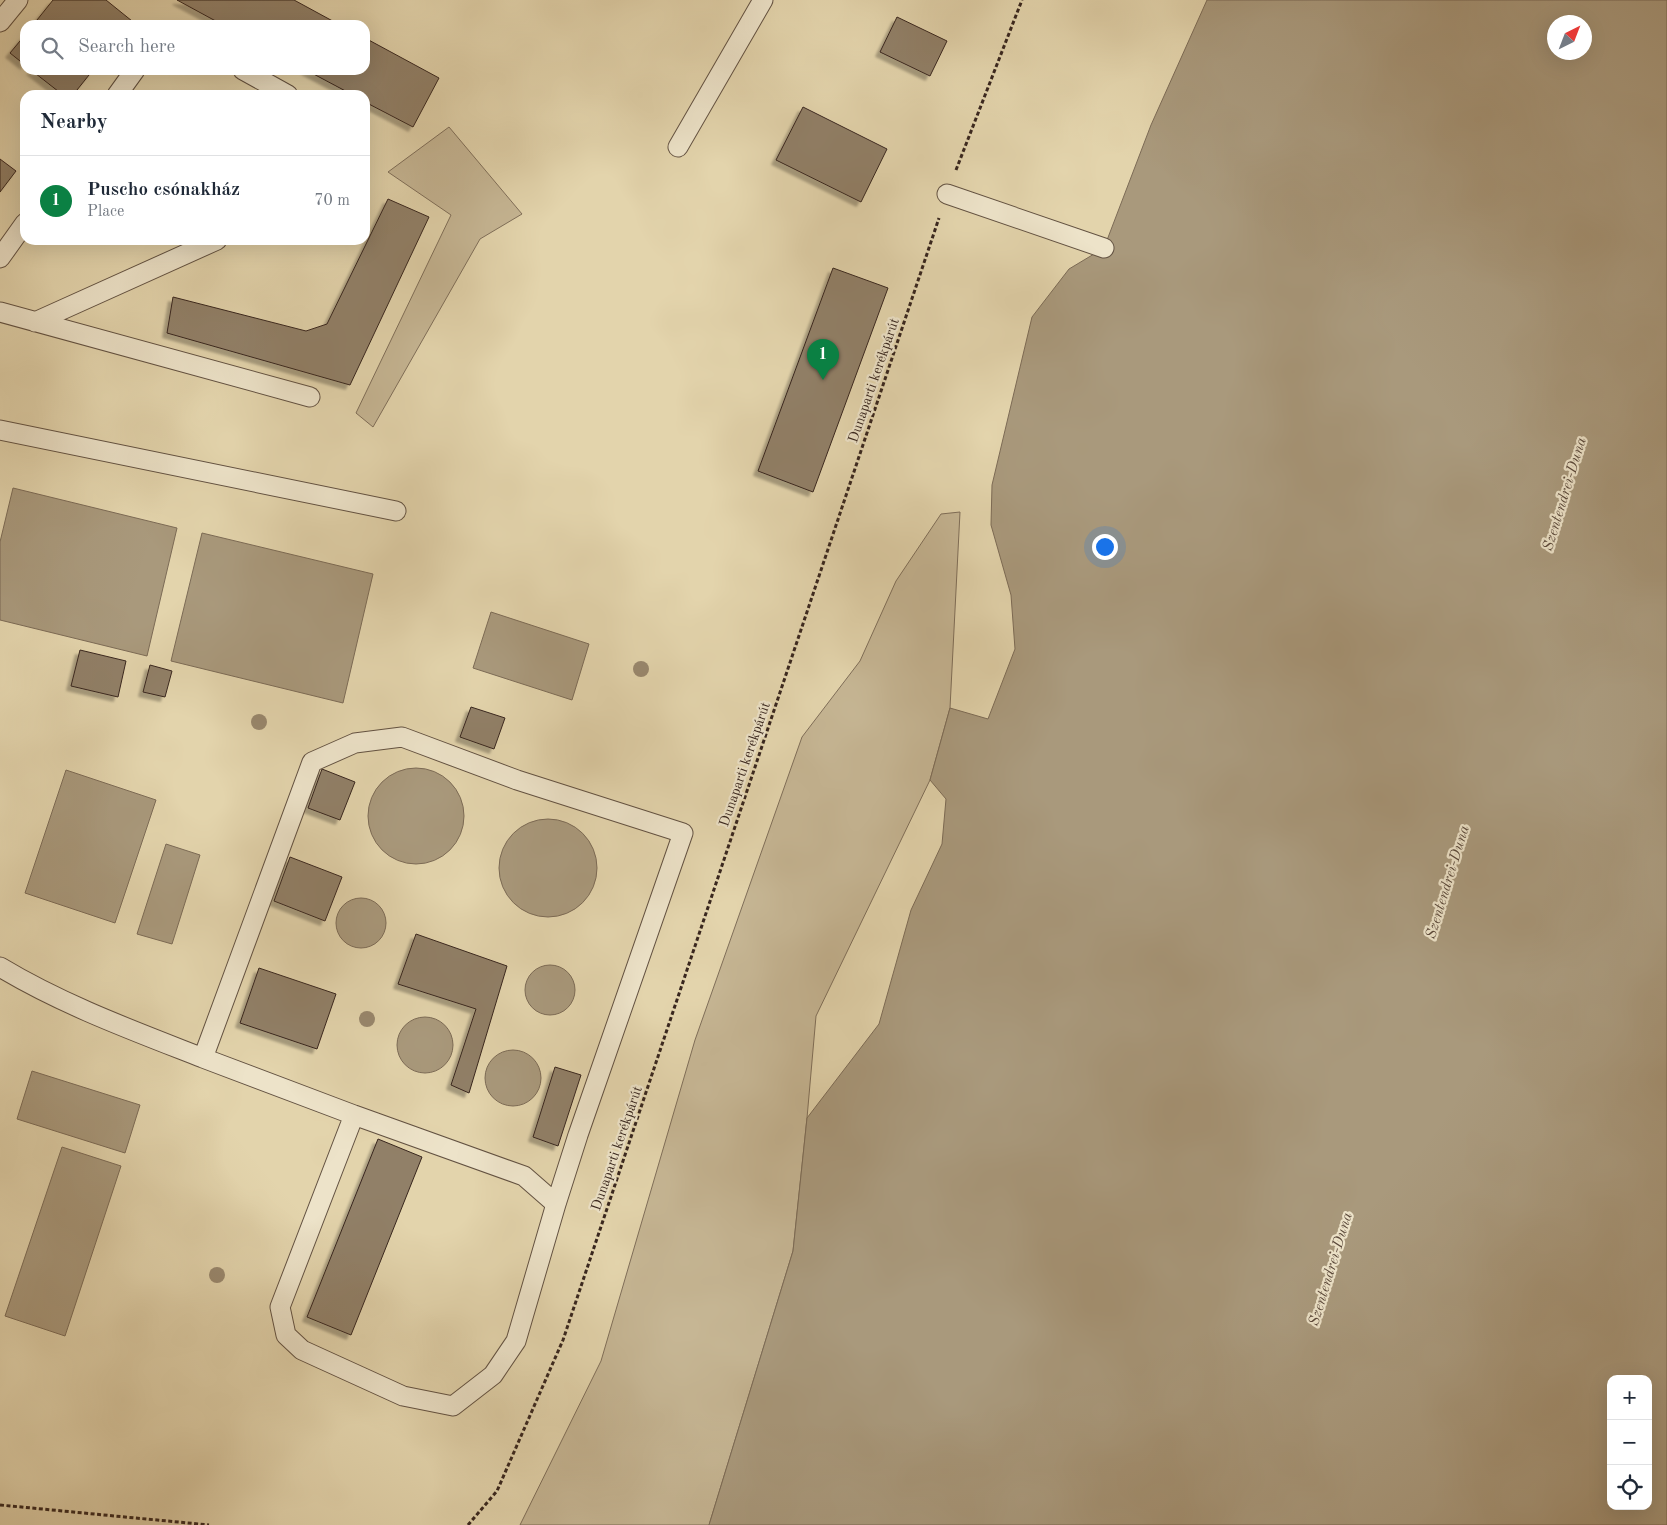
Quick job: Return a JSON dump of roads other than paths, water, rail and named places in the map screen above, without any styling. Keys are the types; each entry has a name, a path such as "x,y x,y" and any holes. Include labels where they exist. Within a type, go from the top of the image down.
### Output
{"lane":[{"path":"0,22 18,0"},
{"path":"678,146 763,0"},
{"path":"121,90 131,75"},
{"path":"252,75 279,90"},
{"path":"947,194 1104,248"},
{"path":"0,258 20,230"},
{"path":"35,322 206,245"},
{"path":"0,312 310,397"},
{"path":"0,430 396,511"},
{"path":"203,1058 312,762 355,743 402,737 517,780 682,833 578,1135 516,1341 493,1375 453,1406 403,1396 302,1350 286,1335 280,1307 354,1115"},
{"path":"0,967 20,979 102,1018 354,1115 524,1176 556,1204"}],"water":[{"name":"Szentendrei-Duna","path":"1207,0 1667,0 1667,1525 709,1525 793,1251 807,1118 879,1024 911,910 942,844 946,799 930,780 950,708 988,719 1015,649 1011,595 991,525 992,485 1032,317 1069,269 1104,248 1151,125"},
{"path":"13,488 177,528 147,656 0,620 0,542"},
{"path":"202,533 373,574 343,703 171,661"},
{"path":"491,612 589,644 572,700 473,668"},
{"path":"407,768 425,768 443,776 456,789 464,807 461,835 443,856 425,864 407,864 389,856 376,843 368,825 368,807 376,789 389,776"},
{"path":"66,770 156,800 115,923 25,893"},
{"path":"548,819 567,823 582,834 593,849 597,868 593,887 582,902 567,913 548,917 529,913 514,902 503,887 499,868 503,849 514,834 529,823"},
{"path":"166,844 200,855 172,944 137,934"},
{"path":"356,898 366,898 379,905 386,918 386,928 379,941 366,948 356,948 347,944 340,937 336,928 336,918 340,909 347,902"},
{"path":"545,965 555,965 568,972 575,985 575,995 568,1008 555,1015 545,1015 536,1011 529,1004 525,995 525,985 529,976 536,969"},
{"path":"419,1017 431,1017 441,1021 449,1029 453,1045 449,1061 441,1069 431,1073 419,1073 409,1069 401,1061 397,1051 397,1039 401,1029 409,1021"},
{"path":"507,1050 519,1050 529,1054 537,1062 541,1078 537,1094 529,1102 519,1106 507,1106 497,1102 489,1094 485,1084 485,1072 489,1062 497,1054"},
{"path":"32,1071 140,1105 125,1153 17,1119"},
{"path":"62,1147 121,1166 65,1336 5,1316"}],"place":[{"name":"Puscho csónakház","path":"823,380"}]}
